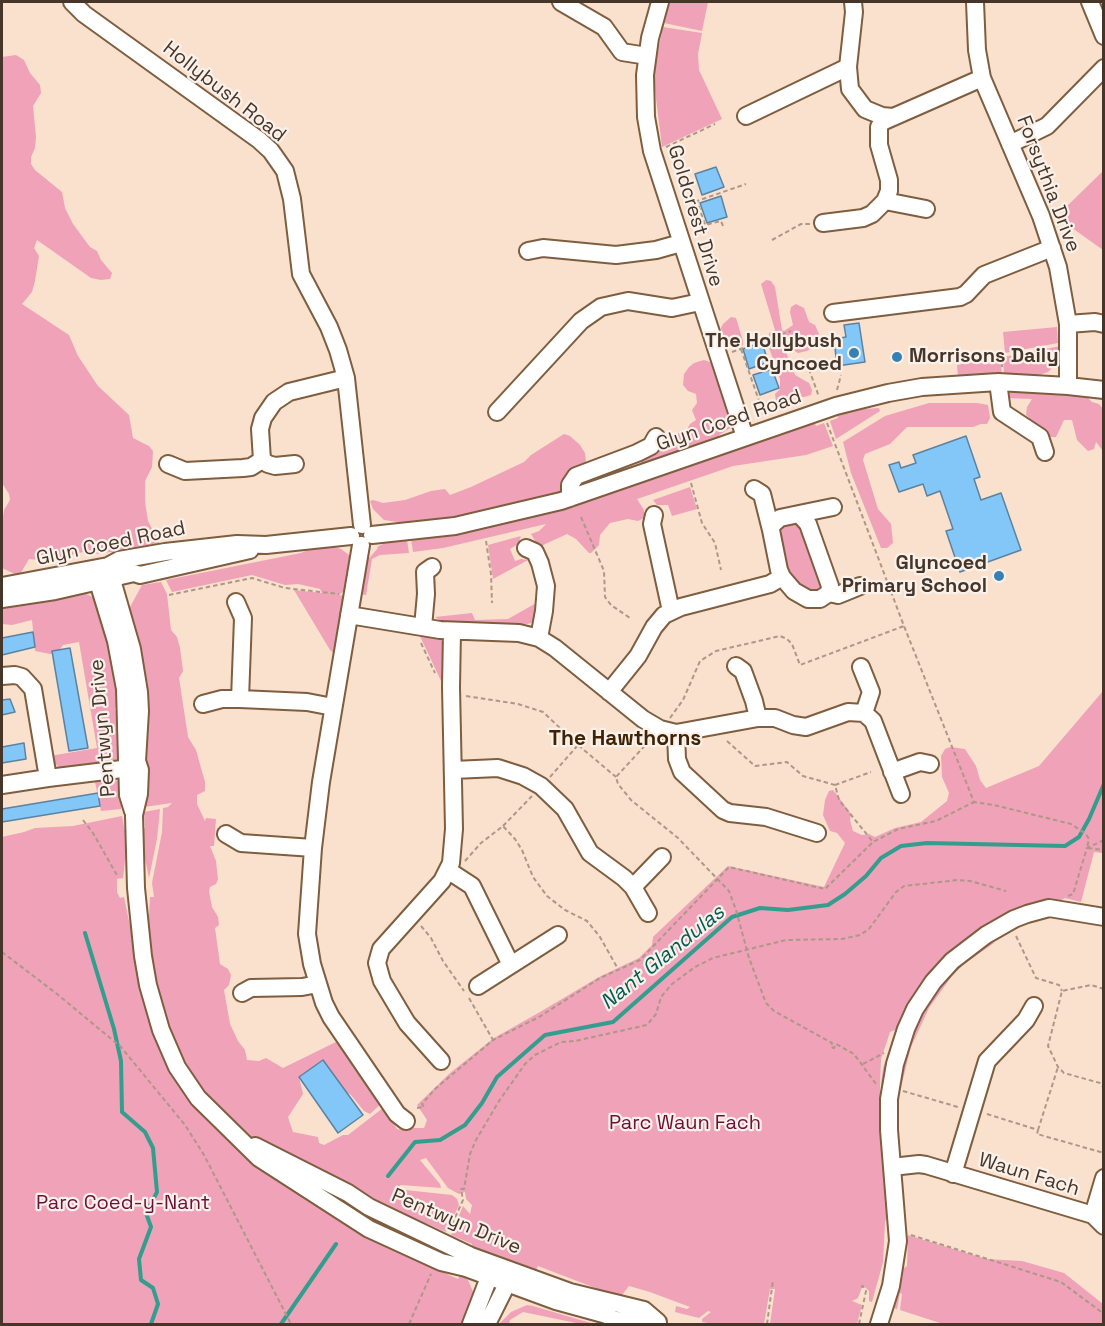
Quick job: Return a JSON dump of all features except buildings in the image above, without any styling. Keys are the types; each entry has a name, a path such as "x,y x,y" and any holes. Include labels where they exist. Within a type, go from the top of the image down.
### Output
{"street":[{"name":"Hollybush Road","path":"72,2 84,14 246,130 271,151 289,181 301,274 338,350 346,378 362,535 333,707 313,848 307,934 310,957 324,1003 346,1041 397,1114 411,1115"},
{"path":"561,2 604,27 622,52 647,56"},
{"name":"Goldcrest Drive","path":"660,2 647,56 645,100 652,151 745,437"},
{"path":"853,2 848,68 850,89 865,109 882,116 893,117"},
{"name":"Forsythia Drive","path":"975,2 977,50 982,78 1041,216 1063,291 1068,324 1068,386"},
{"path":"1090,2 1104,36"},
{"path":"746,116 848,68"},
{"path":"1010,144 1047,126 1104,68"},
{"path":"823,223 863,218 872,214 885,201 889,191 889,180 878,135 882,122 982,78"},
{"path":"885,201 926,209"},
{"path":"528,251 543,248 616,255 656,250 681,243"},
{"path":"833,313 960,297 966,294 984,275 1052,248"},
{"path":"497,412 581,321 601,307 628,301 672,308 700,302"},
{"path":"1068,324 1095,322 1104,324"},
{"path":"262,460 260,429 267,409 274,402 288,392 346,378"},
{"path":"998,382 1002,412 1040,437 1045,452"},
{"name":"Glyn Coed Road","path":"2,599 103,573 119,560 176,550 237,544 266,545 455,526 497,517 570,498 836,406 888,393 945,385 998,382 1104,390"},
{"path":"570,498 570,485 576,476 651,446 656,438"},
{"path":"168,464 185,471 243,468 262,460"},
{"path":"262,460 275,466 295,464"},
{"path":"754,489 762,494 782,578 794,591 808,599 820,599 829,593 838,595 860,586"},
{"path":"771,530 772,525 780,518 833,507"},
{"path":"799,514 808,524 830,586 829,593"},
{"path":"654,515 652,524 671,611"},
{"name":"Glyn Coed Road","path":"118,600 122,591 140,575 237,555 266,545"},
{"path":"526,548 534,552 540,563 546,586 539,638"},
{"path":"418,626 426,594 425,572 432,567"},
{"name":"Glyn Coed Road","path":"2,586 103,573 140,575"},
{"name":"Pentwyn Drive","path":"103,573 118,600 132,649 139,692 128,795 134,815 140,927 148,985 168,1046 187,1082 212,1114 259,1158 369,1229 441,1262 492,1270 510,1277 644,1310 652,1324"},
{"name":"Pentwyn Drive","path":"103,573 123,681 132,763"},
{"path":"609,692 638,656 654,627 664,615 671,611 770,584 782,578"},
{"path":"236,602 243,618 240,699"},
{"path":"349,615 452,631 519,633 539,638 555,648 652,725 675,733 758,718 775,718 793,726 806,727 848,712 864,713 873,721 900,795"},
{"path":"441,1061 407,1023 378,972 378,956 381,949 442,881 452,873 453,770 450,687 452,631"},
{"path":"736,666 743,671 758,718"},
{"path":"861,667 871,692 864,713"},
{"path":"2,676 22,677 33,689 48,778"},
{"path":"203,704 222,699 240,699 307,702 333,707"},
{"path":"675,733 677,759 682,772 723,810 730,813 766,817 817,832"},
{"path":"892,772 920,762 930,764"},
{"path":"2,785 122,769 132,763"},
{"path":"453,770 498,768 523,776 541,786 565,809 590,853 598,861 617,872 633,887 648,913"},
{"path":"226,834 241,843 313,848"},
{"path":"633,887 662,857"},
{"path":"452,873 472,886 476,892 511,965"},
{"path":"879,1324 889,1294 897,1256 898,1223 888,1113 895,1064 915,1009 933,982 952,961 986,935 1027,914 1039,910 1058,909 1104,917"},
{"path":"478,986 558,935"},
{"path":"242,993 250,988 302,987 318,984"},
{"name":"Waun Fach","path":"953,1174 987,1061 1026,1020 1034,1006"},
{"name":"Waun Fach","path":"892,1167 919,1164 1098,1221 1104,1178"},
{"path":"471,1324 492,1270"},
{"path":"488,1324 510,1277"}],"path":[{"path":"652,151 662,149 715,124"},
{"path":"723,226 721,221 705,225 697,201 746,184"},
{"path":"772,240 801,224 823,223"},
{"path":"719,356 791,331"},
{"path":"741,348 769,429"},
{"path":"809,369 819,399"},
{"path":"827,422 974,802"},
{"path":"691,483 702,523 714,543 721,570"},
{"path":"2,504 2,516"},
{"path":"581,517 604,571 605,597 611,605 630,618"},
{"path":"486,541 492,603"},
{"path":"169,595 252,578 285,588 353,596"},
{"path":"418,626 441,685 450,687 458,694 518,704 543,712 616,777"},
{"path":"728,741 755,766 787,762 802,776 835,785 871,772"},
{"path":"452,873 481,843 502,826 578,745"},
{"path":"835,785 839,800 873,842"},
{"path":"411,1115 424,1107 422,1104 435,1089 493,1040 538,1017 600,978 644,957 729,867 825,889 873,842 898,829 936,821 974,802 1071,824 1086,834 1089,838 1087,848 1073,894 1068,896 1068,899"},
{"path":"83,820 98,840 118,878"},
{"path":"502,826 515,839 533,876 547,896 565,910 587,921 618,969"},
{"path":"1087,848 1104,840"},
{"path":"1087,848 1104,850"},
{"path":"448,1233 463,1200 463,1191 460,1191 464,1189 470,1154 476,1140 499,1101 525,1064 535,1055 561,1042 647,1025 656,1014 661,997 672,984 695,967 713,958 786,940 842,939 860,935 869,929 896,892 910,885 970,881 1006,891"},
{"path":"736,910 766,1003 774,1011 832,1043 831,1047 834,1048 836,1044 854,1054 878,1087"},
{"path":"411,916 431,938 443,962 474,1004 493,1040"},
{"path":"1014,933 1036,978 1059,985 1062,991 1048,1046 1058,1067 1064,1073 1100,1083 1104,1088"},
{"path":"2,952 121,1047 185,1125 204,1155 291,1324"},
{"path":"1062,991 1090,985 1104,989"},
{"path":"862,1064 885,1052"},
{"path":"1058,1067 1037,1134 1104,1153"},
{"path":"896,1089 972,1109 1038,1130"},
{"path":"907,1233 1060,1282 1104,1314"},
{"path":"409,1324 433,1268"},
{"path":"767,1324 773,1280"},
{"path":"858,1324 866,1291 863,1286 861,1287"}],"green space":[{"path":"670,2 708,2 702,31 664,23"},
{"path":"663,27 702,33 698,54 699,70 722,119 662,147 655,90 655,65"},
{"path":"16,55 24,60 30,73 40,85 41,93 33,106 36,137 31,164 62,192 65,208 73,224 90,247 97,251 112,273 110,279 91,278 37,240 34,248 39,256 35,281 32,292 22,304 69,335 78,356 98,386 129,415 133,438 149,446 153,451 152,467 145,481 145,502 148,521 159,542 159,546 123,554 83,552 50,561 29,559 19,576 2,568 2,524 4,510 10,500 2,483 2,57"},
{"path":"1103,171 1103,250 1061,220 1064,209"},
{"path":"766,280 771,281 775,287 782,330 793,325 790,312 791,307 796,304 804,308 809,322 815,325 819,334 816,345 807,351 798,353 790,348 786,352 795,375 809,383 812,390 811,395 792,397 781,405 776,401 775,394 780,389 780,379 768,345 769,333 775,330 761,284"},
{"path":"731,317 736,318 743,341 743,345 735,348 724,342 721,328"},
{"path":"1057,327 1058,343 1005,353 1003,332"},
{"path":"1061,346 1058,362 1048,372 1036,376 1004,376 1003,357"},
{"path":"1000,357 1002,375 958,377 957,365"},
{"path":"704,360 712,363 731,421 730,428 719,435 719,439 646,467 641,462 610,473 609,471 669,436 686,431 696,420 692,410 697,403 696,394 688,391 683,385 684,374 694,363"},
{"path":"1011,391 1085,395 1092,402 1099,404 1103,409 1103,451 1096,442 1094,449 1088,451 1077,440 1072,420 1064,420 1056,437 1050,437 1026,415 1027,407 1032,399 1004,398"},
{"path":"929,403 988,405 990,418 987,424 973,427 907,427 890,444 865,454 863,460 878,509 891,524 893,543 887,548 881,548 851,473 843,442 885,416"},
{"path":"879,408 880,411 836,439 830,421 838,418 837,413"},
{"path":"814,421 816,426 824,423 833,446 806,455 733,466 637,499 644,510 644,518 638,521 628,519 610,523 600,535 599,545 591,553 567,534 541,546 537,544 531,534 539,531 546,524 443,548 413,552 411,539 463,531"},
{"path":"564,434 580,445 585,453 586,462 562,498 471,518 404,523 384,520 373,509 370,501 383,503 405,500 445,489 450,495 524,462"},
{"path":"690,487 697,509 672,516 668,505 657,505 653,500"},
{"path":"793,521 802,525 823,584 818,591 810,593 787,577 778,529 782,524"},
{"path":"521,536 518,544 510,549 515,561 528,560 493,579 488,545"},
{"path":"407,540 409,553 380,555 372,559 366,595 359,594 365,563 377,547 385,543"},
{"path":"327,545 341,549 349,555 352,562 352,577 345,584 345,590 339,595 345,596 336,655 330,650 294,590 322,593 320,589 298,584 285,585 252,575 172,592 166,580 301,553 314,547"},
{"name":"Parc Waun Fach","path":"161,582 167,594 171,630 177,637 180,648 183,671 179,678 188,737 196,750 205,782 205,791 197,795 197,804 205,821 206,818 216,819 214,846 210,846 216,861 218,879 209,891 212,907 218,917 219,925 215,928 220,964 228,969 231,975 229,985 224,990 230,1024 245,1050 247,1060 259,1061 266,1058 283,1068 340,1040 384,1101 370,1114 364,1111 345,1091 323,1060 299,1077 303,1094 288,1117 293,1132 318,1137 319,1143 324,1145 343,1135 348,1135 383,1108 397,1129 408,1131 412,1128 424,1128 427,1120 417,1105 450,1073 494,1038 599,977 639,958 652,945 653,937 728,866 824,887 845,843 837,833 830,831 823,815 829,791 833,790 851,814 853,831 862,835 869,834 875,837 895,828 921,822 947,801 949,793 942,777 941,756 945,749 950,747 965,749 986,788 1039,766 1103,691 1103,853 1094,852 1081,902 1065,898 952,955 885,1085 881,1084 883,1068 895,1030 890,1032 881,1059 880,1085 880,1091 885,1091 889,1230 887,1217 883,1262 872,1302 869,1301 869,1291 863,1285 858,1298 852,1301 862,1305 857,1324 770,1324 775,1289 770,1289 764,1324 714,1324 702,1322 702,1319 711,1312 708,1311 699,1318 675,1312 676,1306 687,1309 690,1307 650,1292 629,1286 622,1295 611,1294 538,1266 535,1272 471,1248 472,1244 451,1235 463,1206 470,1214 472,1205 466,1199 465,1192 459,1194 448,1188 426,1158 420,1160 441,1188 401,1185 396,1189 452,1195 457,1199 459,1205 446,1232 425,1223 422,1227 260,1145 222,1114 201,1089 175,1044 163,1012 153,972 148,935 150,897 154,897 152,883 162,832 163,808 172,803 144,807 126,609 130,607 142,585"},
{"path":"80,591 99,600 104,610 119,702 115,709 118,715 122,754 114,763 60,768 50,756 97,748 79,642 63,645 58,652 50,654 35,651 32,620 12,625 2,624 2,596 18,601 20,605 71,595"},
{"path":"538,602 535,618 531,623 523,625 441,624 441,621 435,617 472,613 475,620 508,619"},
{"path":"418,632 437,635 445,644 445,684 442,683"},
{"path":"94,777 113,778 119,782 122,787 121,809 101,811"},
{"path":"160,809 149,878 143,849 144,812"},
{"name":"Parc Coed-y-Nant","path":"122,816 127,843 123,878 117,879 117,892 120,898 124,897 142,985 192,1101 408,1253 407,1256 458,1279 460,1275 468,1280 474,1294 463,1324 2,1324 2,837 35,828 73,826"},
{"path":"986,941 994,943 964,964 952,976 929,1008 911,1047 901,1087 897,1086 918,1016 949,972"},
{"path":"903,1235 906,1235 904,1268 907,1266 908,1235 986,1259 1022,1261 1064,1273 1103,1304 1103,1324 943,1324 900,1310 902,1294 900,1293 897,1309 894,1308"},
{"path":"527,1305 594,1324 581,1324 523,1312 510,1320 509,1324 499,1324 511,1312"}],"waterway":[{"name":"Nant Glandulas","path":"388,1176 415,1142 440,1140 465,1125 482,1103 497,1077 545,1035 613,1022 732,917 760,908 788,910 828,905 866,876 881,858 901,846 927,843 1065,846 1079,837 1104,784"},
{"name":"Nant Glandulas","path":"85,933 114,1029 121,1061 122,1112 145,1132 153,1148 157,1192 146,1213 151,1227 139,1259 141,1280 153,1288 158,1304 151,1324"},
{"name":"Nant Glandulas","path":"281,1324 336,1244"}],"place":[{"name":"The Hollybush Cyncoed","path":"854,353"},
{"name":"Morrisons Daily","path":"897,357"},
{"name":"Glyncoed Primary School","path":"999,576"}],"district":[{"name":"The Hawthorns","path":"625,739"}]}
